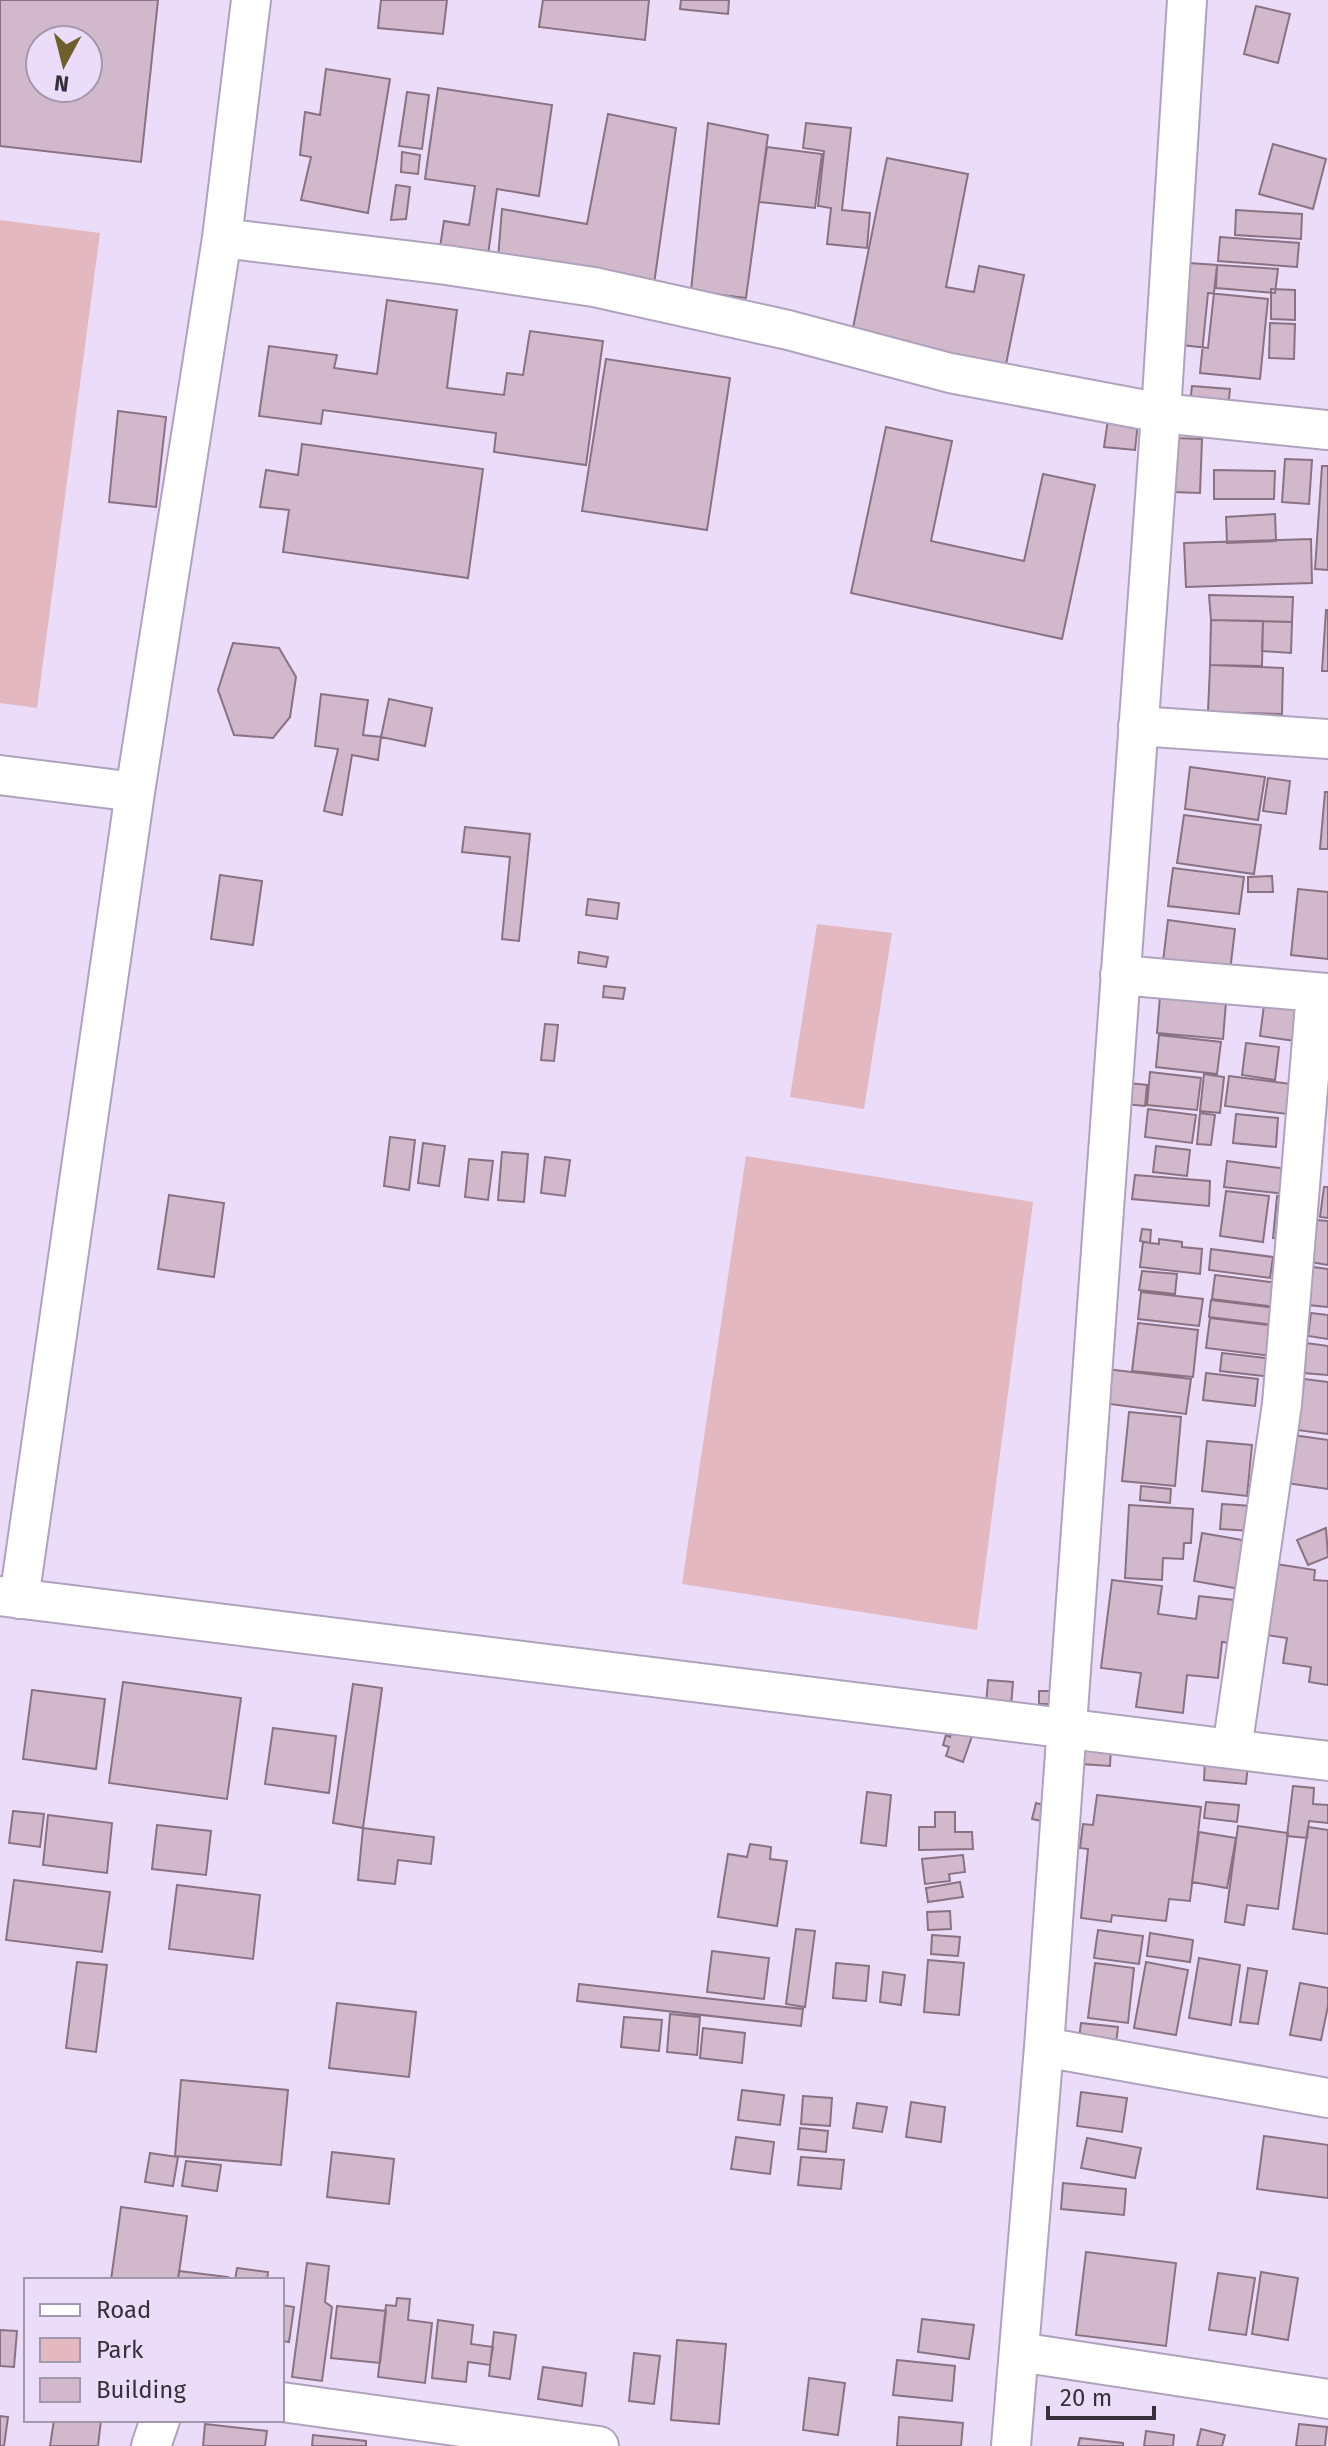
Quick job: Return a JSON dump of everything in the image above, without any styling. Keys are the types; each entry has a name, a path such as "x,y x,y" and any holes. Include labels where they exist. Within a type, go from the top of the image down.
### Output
{"street":[{"path":"251,0 222,238 10,1597 1328,1761"},
{"path":"1011,2446 1044,2047 1161,413 1187,0"},
{"path":"222,238 446,265 594,287 788,330 950,373 1161,413 1328,430"},
{"path":"1138,726 1328,739"},
{"path":"0,775 135,792"},
{"path":"1120,975 1322,993 1282,1404 1232,1749"},
{"path":"1044,2047 1328,2098"},
{"path":"1019,2352 1328,2399"},
{"path":"284,2402 599,2446"},
{"path":"151,2446 159,2422"}],"green space":[{"path":"0,220 100,233 37,708 0,703"},
{"path":"817,924 892,933 864,1109 790,1097"},
{"path":"746,1156 1033,1202 977,1630 682,1584"}],"building":[{"path":"0,0 158,0 141,162 0,146"},
{"path":"381,0 447,0 443,34 378,28"},
{"path":"543,0 649,0 645,40 539,27"},
{"path":"681,0 729,0 728,14 680,9"},
{"path":"1256,6 1290,14 1278,63 1244,54"},
{"path":"326,69 390,79 368,213 301,200 311,157 300,155 305,112 320,115"},
{"path":"438,88 552,105 539,196 497,189 488,255 440,247 444,221 469,225 475,186 425,179"},
{"path":"407,92 429,95 422,149 399,146"},
{"path":"608,114 676,128 654,284 498,259 502,209 587,224"},
{"path":"708,123 768,135 746,298 691,291"},
{"path":"806,123 851,128 842,210 870,213 867,248 827,244 831,208 818,206 824,151 803,148"},
{"path":"1273,144 1326,159 1313,209 1259,194"},
{"path":"767,147 822,154 815,208 759,202"},
{"path":"402,152 420,155 418,174 401,172"},
{"path":"887,158 968,174 946,287 974,292 979,266 1024,275 1004,374 850,343"},
{"path":"396,185 410,187 406,219 391,220"},
{"path":"1236,210 1302,214 1301,239 1235,235"},
{"path":"1220,237 1299,243 1297,267 1218,261"},
{"path":"1189,263 1217,265 1208,348 1181,345"},
{"path":"1217,265 1278,269 1275,293 1216,288"},
{"path":"1271,289 1295,290 1295,320 1271,319"},
{"path":"1208,293 1268,299 1260,379 1200,373"},
{"path":"387,300 457,310 447,388 504,395 507,373 523,375 530,331 603,341 586,465 494,452 496,433 323,410 321,424 259,416 269,346 337,355 334,368 377,374"},
{"path":"1270,323 1295,324 1294,359 1269,358"},
{"path":"606,359 730,378 707,530 582,511"},
{"path":"1192,386 1230,389 1228,408 1190,404"},
{"path":"118,411 166,417 156,507 109,502"},
{"path":"1108,419 1138,422 1135,450 1104,447"},
{"path":"886,427 952,441 931,541 1024,561 1043,474 1095,485 1062,639 851,593"},
{"path":"1174,438 1202,439 1200,493 1172,492"},
{"path":"302,444 483,469 468,578 283,552 289,510 260,507 266,470 298,475"},
{"path":"1285,459 1312,460 1309,504 1282,502"},
{"path":"1322,466 1328,466 1328,570 1315,569"},
{"path":"1214,470 1275,471 1274,499 1214,499"},
{"path":"1275,514 1276,541 1227,543 1226,517"},
{"path":"1311,539 1312,583 1186,587 1184,543"},
{"path":"1209,595 1293,597 1292,622 1211,620"},
{"path":"1326,610 1328,671 1322,671"},
{"path":"1211,620 1263,621 1262,666 1210,665"},
{"path":"1263,621 1292,622 1291,653 1262,651"},
{"path":"233,643 279,648 296,677 290,717 273,738 234,735 218,690"},
{"path":"1210,665 1283,668 1282,714 1208,712"},
{"path":"321,694 368,700 363,735 381,737 378,760 352,755 342,815 324,811 338,749 315,746"},
{"path":"389,699 432,708 425,746 381,737"},
{"path":"1190,767 1265,777 1258,820 1185,809"},
{"path":"1268,778 1290,781 1286,814 1263,811"},
{"path":"1325,792 1328,792 1328,849 1320,849"},
{"path":"1184,815 1261,825 1254,874 1177,863"},
{"path":"465,827 530,834 519,941 502,939 510,857 462,852"},
{"path":"1173,868 1244,877 1239,914 1168,906"},
{"path":"220,875 262,881 253,945 211,939"},
{"path":"1272,876 1273,892 1248,892 1248,877"},
{"path":"1298,889 1328,892 1328,959 1291,955"},
{"path":"588,899 619,903 617,919 586,915"},
{"path":"1168,920 1235,929 1230,971 1163,962"},
{"path":"579,952 608,957 606,967 578,963"},
{"path":"604,986 625,988 623,999 603,997"},
{"path":"1160,996 1226,1002 1223,1039 1157,1033"},
{"path":"1264,1005 1300,1010 1296,1041 1260,1036"},
{"path":"545,1024 558,1025 554,1061 541,1060"},
{"path":"1159,1035 1221,1042 1217,1074 1156,1067"},
{"path":"1246,1043 1279,1047 1275,1080 1242,1075"},
{"path":"1150,1072 1201,1078 1197,1110 1147,1105"},
{"path":"1204,1074 1224,1077 1220,1113 1200,1111"},
{"path":"1229,1076 1291,1084 1287,1114 1225,1106"},
{"path":"1128,1083 1147,1085 1145,1106 1125,1104"},
{"path":"1148,1109 1196,1115 1192,1143 1145,1137"},
{"path":"1200,1113 1215,1115 1211,1145 1197,1144"},
{"path":"1236,1114 1278,1118 1276,1147 1233,1143"},
{"path":"390,1137 415,1140 409,1190 384,1186"},
{"path":"423,1143 445,1146 439,1186 418,1183"},
{"path":"1156,1146 1190,1150 1187,1176 1153,1172"},
{"path":"502,1152 528,1154 524,1202 498,1200"},
{"path":"545,1157 570,1160 565,1196 541,1193"},
{"path":"469,1159 493,1161 488,1200 465,1197"},
{"path":"1227,1161 1288,1169 1285,1194 1224,1187"},
{"path":"1135,1175 1210,1181 1209,1206 1132,1199"},
{"path":"1324,1187 1328,1187 1328,1218 1320,1217"},
{"path":"1226,1191 1269,1196 1263,1242 1220,1236"},
{"path":"169,1195 224,1203 214,1277 158,1269"},
{"path":"1277,1196 1287,1197 1283,1239 1273,1238"},
{"path":"1316,1220 1328,1221 1328,1265 1310,1262"},
{"path":"1142,1229 1151,1230 1150,1243 1140,1241"},
{"path":"1159,1239 1182,1242 1182,1247 1202,1249 1200,1274 1140,1267 1143,1242 1159,1244"},
{"path":"1211,1249 1273,1257 1270,1278 1209,1270"},
{"path":"1313,1267 1328,1269 1328,1307 1308,1305"},
{"path":"1142,1271 1177,1274 1175,1294 1139,1290"},
{"path":"1215,1275 1278,1283 1275,1307 1212,1299"},
{"path":"1141,1292 1203,1299 1199,1326 1138,1319"},
{"path":"1211,1300 1277,1308 1275,1325 1209,1317"},
{"path":"1311,1313 1328,1315 1328,1339 1308,1336"},
{"path":"1210,1318 1284,1327 1280,1357 1206,1348"},
{"path":"1138,1323 1198,1330 1193,1377 1132,1371"},
{"path":"1306,1343 1328,1346 1328,1375 1303,1373"},
{"path":"1222,1353 1274,1359 1272,1377 1220,1371"},
{"path":"1106,1369 1191,1379 1186,1414 1102,1403"},
{"path":"1206,1373 1258,1379 1255,1406 1203,1400"},
{"path":"1304,1379 1328,1382 1328,1434 1297,1430"},
{"path":"1129,1412 1181,1417 1175,1486 1122,1481"},
{"path":"1293,1435 1328,1440 1328,1489 1286,1483"},
{"path":"1207,1441 1252,1445 1247,1496 1202,1491"},
{"path":"1141,1486 1171,1489 1170,1503 1140,1500"},
{"path":"1222,1504 1253,1506 1252,1531 1220,1529"},
{"path":"1129,1505 1193,1509 1191,1543 1184,1543 1183,1559 1163,1558 1162,1580 1125,1578"},
{"path":"1326,1528 1328,1557 1308,1565 1297,1540"},
{"path":"1202,1533 1248,1541 1240,1589 1194,1581"},
{"path":"1276,1564 1315,1570 1314,1580 1328,1581 1328,1685 1309,1682 1311,1667 1283,1663 1287,1638 1266,1635"},
{"path":"1112,1580 1162,1586 1158,1614 1196,1619 1199,1596 1243,1601 1237,1644 1222,1642 1218,1678 1187,1675 1183,1713 1136,1707 1141,1673 1101,1668"},
{"path":"988,1680 1013,1682 1011,1707 986,1705"},
{"path":"123,1682 241,1698 227,1799 109,1783"},
{"path":"353,1684 382,1688 363,1828 333,1823"},
{"path":"32,1690 105,1699 96,1769 23,1759"},
{"path":"1039,1691 1058,1691 1058,1704 1039,1704"},
{"path":"273,1728 336,1736 329,1793 265,1784"},
{"path":"953,1729 972,1736 963,1762 946,1756 949,1747 943,1745 946,1735 950,1737"},
{"path":"1082,1745 1111,1747 1110,1766 1081,1764"},
{"path":"1205,1761 1248,1765 1246,1784 1204,1780"},
{"path":"1293,1786 1314,1788 1313,1804 1328,1805 1328,1823 1309,1821 1307,1838 1287,1836"},
{"path":"867,1792 891,1795 886,1846 861,1843"},
{"path":"1097,1795 1201,1807 1190,1901 1169,1899 1166,1921 1112,1915 1111,1922 1081,1918 1088,1849 1080,1848 1083,1824 1093,1825"},
{"path":"1206,1802 1239,1805 1237,1822 1204,1818"},
{"path":"1036,1803 1050,1807 1046,1822 1032,1819"},
{"path":"13,1811 44,1814 40,1847 9,1843"},
{"path":"935,1812 955,1812 955,1832 972,1832 973,1849 919,1850 919,1827 935,1827"},
{"path":"48,1815 112,1823 107,1873 43,1865"},
{"path":"157,1825 211,1831 206,1875 152,1869"},
{"path":"1238,1826 1288,1833 1278,1909 1247,1905 1244,1925 1225,1922"},
{"path":"1308,1827 1328,1830 1328,1934 1293,1929"},
{"path":"363,1828 434,1837 431,1864 398,1860 395,1884 358,1880"},
{"path":"1199,1832 1236,1838 1227,1888 1192,1882"},
{"path":"750,1844 771,1847 770,1859 787,1861 777,1926 718,1917 728,1854 747,1857"},
{"path":"963,1855 965,1872 949,1874 950,1881 925,1884 922,1859"},
{"path":"14,1880 110,1892 102,1952 6,1940"},
{"path":"960,1882 963,1897 928,1902 926,1888"},
{"path":"177,1885 260,1895 253,1959 169,1949"},
{"path":"950,1911 951,1929 928,1930 927,1912"},
{"path":"796,1929 815,1931 805,2007 786,2004"},
{"path":"1098,1930 1143,1936 1139,1964 1094,1958"},
{"path":"1150,1933 1193,1940 1190,1962 1147,1956"},
{"path":"932,1935 960,1937 958,1956 931,1954"},
{"path":"712,1951 769,1958 764,1999 707,1992"},
{"path":"1199,1958 1240,1965 1231,2025 1189,2018"},
{"path":"928,1960 964,1963 959,2015 924,2012"},
{"path":"77,1962 107,1965 96,2052 66,2048"},
{"path":"1146,1962 1188,1970 1176,2035 1134,2028"},
{"path":"836,1963 869,1966 866,2001 833,1998"},
{"path":"1095,1963 1134,1968 1128,2023 1088,2018"},
{"path":"1248,1968 1267,1971 1258,2024 1240,2022"},
{"path":"883,1972 905,1975 901,2005 880,2002"},
{"path":"1300,1983 1328,1988 1328,2006 1321,2040 1290,2035"},
{"path":"579,1984 803,2009 801,2026 577,2001"},
{"path":"337,2003 416,2012 409,2077 329,2068"},
{"path":"670,2014 700,2017 697,2055 667,2052"},
{"path":"624,2017 662,2020 659,2051 621,2047"},
{"path":"1081,2023 1118,2027 1116,2044 1079,2039"},
{"path":"703,2028 745,2033 742,2063 700,2058"},
{"path":"181,2080 288,2090 281,2165 175,2156"},
{"path":"742,2090 784,2095 780,2125 738,2120"},
{"path":"1081,2092 1127,2098 1122,2132 1077,2126"},
{"path":"803,2096 832,2098 830,2126 801,2124"},
{"path":"911,2102 945,2107 941,2142 906,2137"},
{"path":"857,2103 887,2107 882,2132 853,2128"},
{"path":"800,2128 828,2131 826,2152 798,2149"},
{"path":"1264,2136 1328,2145 1328,2198 1257,2189"},
{"path":"736,2137 774,2142 770,2174 731,2169"},
{"path":"1087,2138 1141,2148 1135,2178 1081,2168"},
{"path":"332,2152 394,2159 389,2204 327,2197"},
{"path":"150,2153 178,2157 173,2186 145,2182"},
{"path":"801,2157 844,2160 841,2189 798,2185"},
{"path":"186,2161 221,2165 217,2191 182,2186"},
{"path":"1063,2183 1126,2189 1124,2215 1061,2209"},
{"path":"121,2207 187,2216 178,2278 111,2278"},
{"path":"1086,2252 1176,2263 1166,2346 1076,2335"},
{"path":"307,2263 329,2266 325,2302 332,2307 322,2381 292,2377"},
{"path":"237,2268 268,2272 267,2278 235,2278"},
{"path":"179,2271 228,2277 228,2278 178,2278"},
{"path":"1261,2272 1298,2278 1288,2340 1252,2334"},
{"path":"1218,2273 1255,2278 1246,2335 1209,2330"},
{"path":"397,2298 410,2299 408,2320 432,2323 425,2383 378,2377 386,2305 396,2306"},
{"path":"284,2305 294,2307 289,2342 284,2341"},
{"path":"337,2306 386,2311 380,2363 331,2358"},
{"path":"922,2319 974,2325 969,2359 918,2352"},
{"path":"438,2320 473,2325 471,2344 493,2347 490,2365 468,2362 466,2382 432,2378"},
{"path":"0,2330 17,2331 14,2367 0,2366"},
{"path":"494,2332 516,2335 510,2379 489,2376"},
{"path":"677,2340 726,2344 719,2424 671,2420"},
{"path":"634,2353 660,2356 654,2404 629,2401"},
{"path":"897,2360 955,2366 952,2401 893,2395"},
{"path":"543,2367 586,2373 582,2406 538,2399"},
{"path":"809,2378 845,2383 838,2435 803,2430"},
{"path":"0,2416 8,2417 4,2446 0,2446"},
{"path":"899,2417 963,2423 961,2446 897,2446"},
{"path":"54,2422 101,2422 98,2446 50,2446"},
{"path":"205,2424 267,2431 265,2446 203,2446"},
{"path":"1299,2424 1327,2427 1325,2446 1296,2446"},
{"path":"1201,2429 1225,2435 1222,2446 1197,2446"},
{"path":"1146,2431 1174,2435 1173,2446 1144,2446"},
{"path":"313,2435 366,2441 366,2446 312,2446"},
{"path":"1080,2438 1123,2443 1123,2446 1078,2446"}]}
